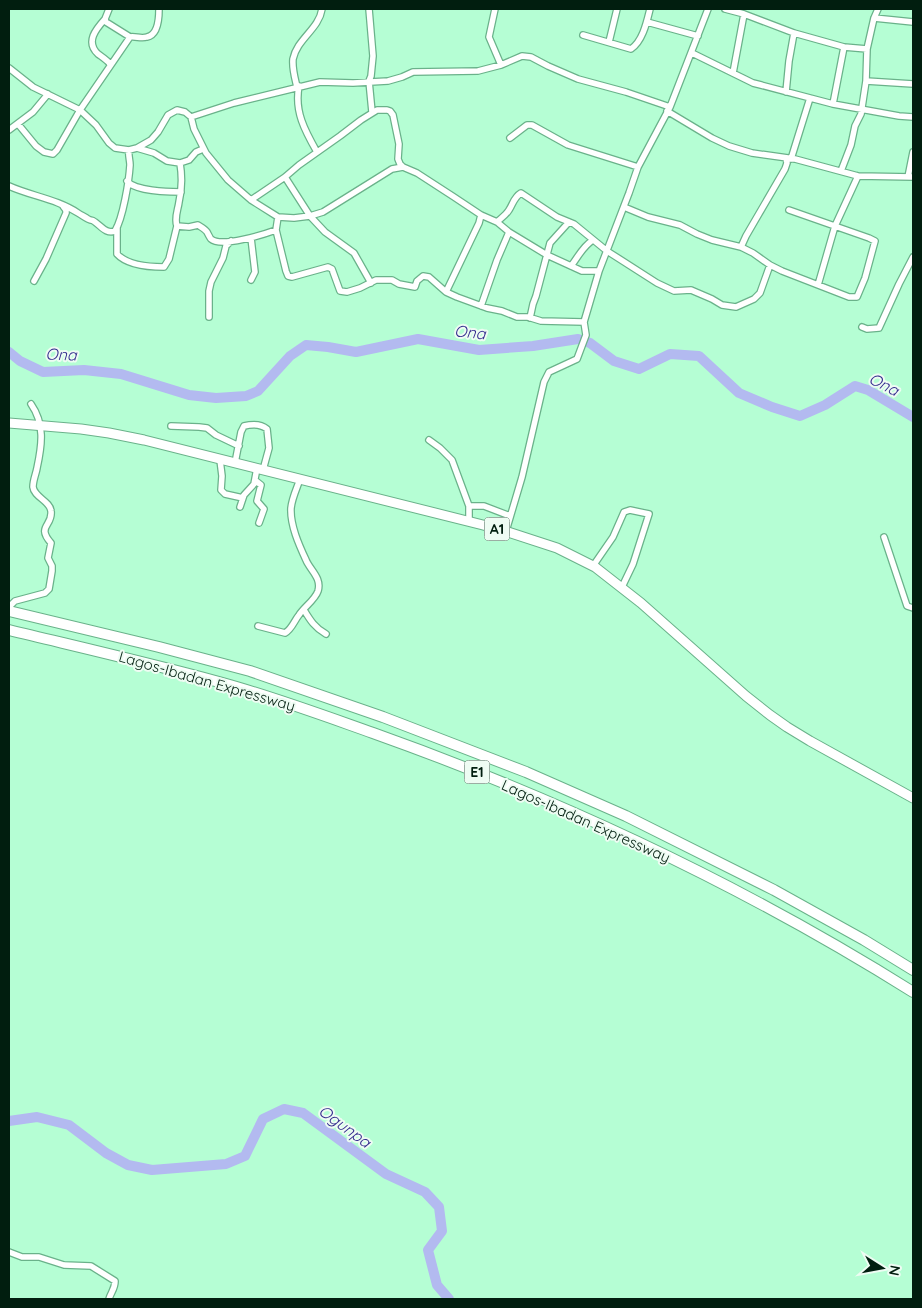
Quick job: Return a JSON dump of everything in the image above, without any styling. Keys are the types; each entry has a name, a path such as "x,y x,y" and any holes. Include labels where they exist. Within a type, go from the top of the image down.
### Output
{"highway":[{"name":"A1","path":"9,423 108,433 469,521 557,548 594,566 622,587 746,696 787,727 913,798"},
{"name":"Lagos-Ibadan Expressway","path":"9,611 160,647 250,671 416,729 526,772 626,816 774,890 864,940 913,970"},
{"name":"Lagos-Ibadan Expressway","path":"9,630 203,678 282,701 502,782 582,816 694,870 787,918 913,992"}],"street":[{"path":"109,9 105,19 93,35 92,42 94,49 110,64"},
{"path":"18,124 36,146 44,152 53,154 110,64 130,37 144,38 154,33 158,23 159,9"},
{"path":"317,152 304,129 298,107 298,86 293,72 294,59 299,45 313,29 322,9"},
{"path":"369,9 373,56 369,81 372,112"},
{"path":"495,9 490,37 501,64"},
{"path":"610,42 617,9"},
{"path":"584,35 631,49 638,43 650,9"},
{"path":"506,531 522,477 544,382 549,372 577,359 586,335 584,322 606,251 638,167 669,109 708,9"},
{"path":"725,9 844,47 867,49"},
{"path":"841,171 861,109 866,81 867,49 878,9"},
{"path":"734,73 744,14"},
{"path":"874,18 913,22"},
{"path":"105,19 110,25 130,37"},
{"path":"647,22 698,36"},
{"path":"786,92 794,32"},
{"path":"833,104 844,47"},
{"path":"692,53 753,83 833,104 899,116 913,116"},
{"path":"191,117 216,107 298,86 320,82 388,81 402,78 413,72 478,71 522,56 531,57 578,79 626,92 669,109 712,138 728,146 752,153 789,158 858,176 911,177 913,154"},
{"path":"9,68 34,87 80,110 96,125 115,148 129,150 137,148 151,140 168,115 177,110 185,112 191,117 203,149 228,180 251,200 278,217 294,218 323,212 392,169 403,167"},
{"path":"866,81 913,84"},
{"path":"9,130 33,112 41,103 46,93"},
{"path":"41,103 55,98"},
{"path":"741,247 751,226 785,169 810,98"},
{"path":"251,200 372,112 387,110 393,115 399,144 398,159 403,167 440,187 547,256 582,271 599,271"},
{"path":"510,138 527,125 532,124 568,145 638,167"},
{"path":"137,148 154,153 167,161 180,162 189,160 196,152 203,149"},
{"path":"129,150 128,181 117,227 117,254 121,259 146,266 164,267 171,253 177,226 175,221 182,172 180,162"},
{"path":"818,285 835,226 858,176"},
{"path":"285,177 310,216 325,232 354,253 371,283"},
{"path":"128,181 137,187 180,192"},
{"path":"9,186 58,202 93,221 105,230 115,231 117,227"},
{"path":"496,222 509,211 517,195 521,193 557,217 574,224 606,251 642,274 674,291 690,290 712,298 722,305 736,307 754,299 760,294 770,265"},
{"path":"34,281 66,213 63,206"},
{"path":"624,207 648,218 680,225 712,240 741,247 770,265 849,297 857,297 865,278 875,242 869,238 789,210"},
{"path":"446,292 481,215"},
{"path":"278,217 276,230 288,276 292,277 328,267 332,269 340,291 344,292 360,288 376,280 392,280 415,287 417,281 423,276 428,277 446,292 457,298 517,317 541,321 584,322"},
{"path":"530,318 550,242 569,222"},
{"path":"177,226 189,227 198,225 206,230 211,239 215,241 251,238 276,230"},
{"path":"481,306 509,232"},
{"path":"251,238 255,272 252,280"},
{"path":"571,266 588,243 594,240"},
{"path":"209,317 211,282 223,258 226,246 231,241"},
{"path":"862,327 867,329 879,328 898,284 913,257"},
{"path":"9,607 16,601 45,593 49,589 52,571 48,558 51,543 45,537 44,531 51,511 34,491 33,485 42,435 37,412 31,404"},
{"path":"235,463 244,426 262,425 267,429 269,448 256,481 244,495 240,507"},
{"path":"171,426 208,428 239,446"},
{"path":"429,440 452,460 469,506 469,521"},
{"path":"220,460 221,490 225,494 243,498"},
{"path":"258,626 285,633 289,631 299,615 318,592 319,584 307,562 293,524 291,508 300,479"},
{"path":"256,481 261,485 257,501 264,510 259,523"},
{"path":"469,506 484,506 510,516"},
{"path":"594,566 613,537 624,512 630,510 649,514 633,564 622,587"},
{"path":"884,537 907,606 913,608"},
{"path":"304,610 312,624 326,634"},
{"path":"9,1252 22,1257 39,1257 64,1265 91,1266 115,1281 115,1288 109,1299"}],"waterway":[{"name":"Ona","path":"9,352 20,361 43,372 84,370 121,374 189,395 216,398 246,396 258,391 290,356 306,345 356,352 418,339 479,350 533,346 578,339 590,343 614,361 639,369 670,354 699,356 739,393 800,416 825,405 855,386 868,390 913,417"},
{"name":"Ogunpa","path":"9,1121 37,1117 69,1125 106,1153 128,1165 152,1170 226,1164 245,1156 263,1119 284,1109 303,1113 386,1174 425,1192 439,1207 442,1231 428,1250 437,1285 449,1299"}]}
